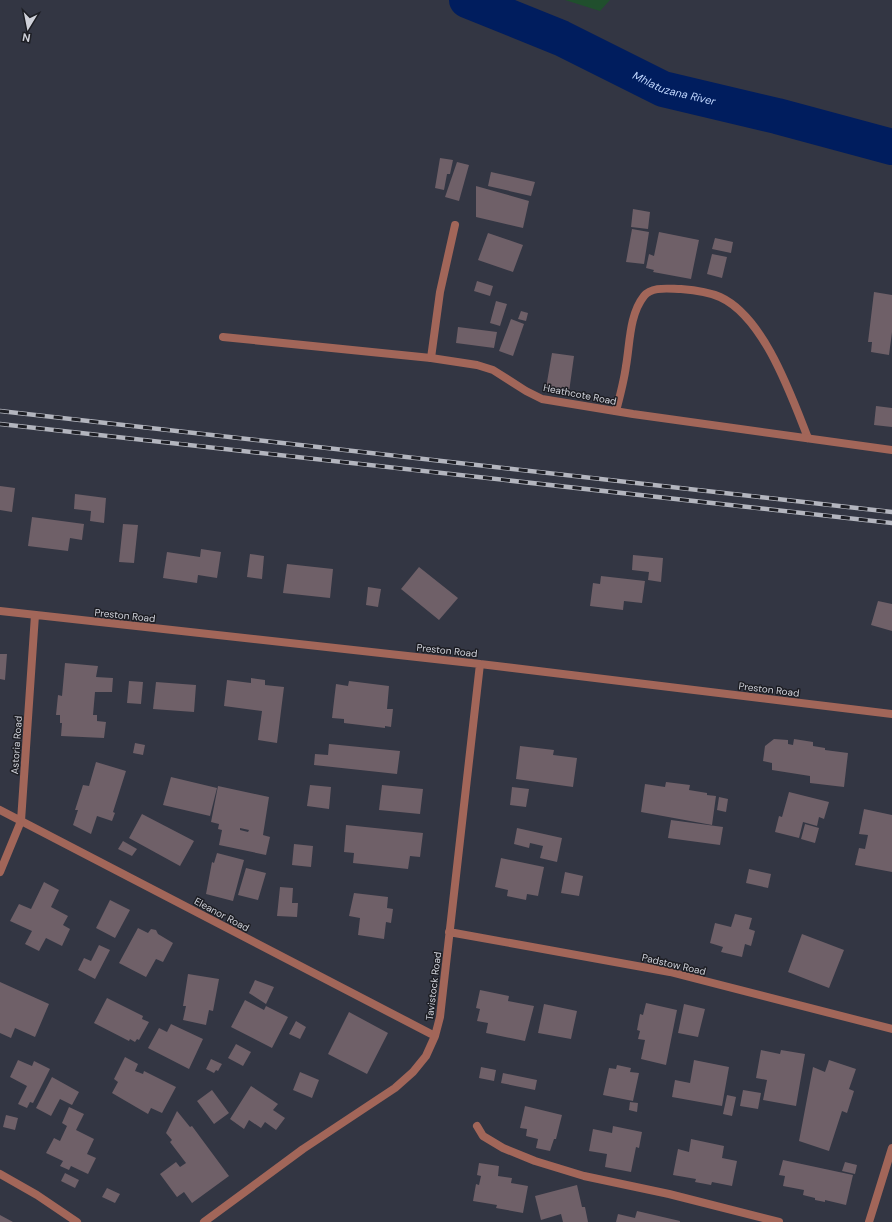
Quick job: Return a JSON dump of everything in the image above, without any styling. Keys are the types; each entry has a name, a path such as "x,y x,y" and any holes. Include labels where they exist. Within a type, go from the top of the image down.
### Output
{"street":[{"path":"431,358 440,292 454,225"},
{"path":"616,411 626,368 632,327 637,308 644,296 650,291 666,288 689,290 720,297 740,311 755,325 789,391 808,438"},
{"name":"Heathcote Road","path":"223,337 431,358 477,365 493,370 526,391 542,398 616,411 892,450"},
{"name":"Preston Road","path":"0,611 480,664 892,714"},
{"name":"Astoria Road","path":"0,872 21,821 35,615"},
{"name":"Tavistock Road","path":"204,1222 304,1149 395,1088 413,1072 426,1056 436,1036 440,1017 480,664"},
{"name":"Eleanor Road","path":"0,810 436,1036"},
{"name":"Padstow Road","path":"449,932 670,972 892,1029"},
{"path":"477,1126 483,1136 502,1148 535,1161 584,1176 669,1194 779,1222"},
{"path":"869,1222 892,1148"},
{"path":"0,1174 37,1195 77,1222"}],"green space":[{"path":"565,0 610,0 600,11"}],"building":[{"path":"440,158 453,160 450,174 447,174 444,190 435,188"},
{"path":"457,162 469,165 459,201 445,197"},
{"path":"491,172 535,182 531,196 488,186"},
{"path":"476,186 529,201 523,228 476,217"},
{"path":"633,209 650,212 648,229 631,227"},
{"path":"632,229 649,232 644,264 626,262"},
{"path":"659,232 699,240 691,279 653,272 654,270 646,268 649,254 654,256"},
{"path":"488,233 523,245 513,272 478,260"},
{"path":"715,238 733,242 731,253 712,249"},
{"path":"712,254 727,257 722,278 707,274"},
{"path":"477,281 493,286 490,296 474,291"},
{"path":"874,292 892,295 892,332 889,355 871,352 872,342 868,342"},
{"path":"496,301 507,304 500,326 490,323"},
{"path":"521,311 528,313 526,321 518,319"},
{"path":"511,319 524,324 513,356 499,351"},
{"path":"458,327 497,332 494,348 456,343"},
{"path":"552,353 574,356 569,392 546,388"},
{"path":"876,406 892,408 892,427 874,425"},
{"path":"0,486 15,488 12,512 0,510"},
{"path":"75,494 106,498 104,523 90,521 91,511 74,509"},
{"path":"32,517 84,524 82,540 70,538 68,551 28,546"},
{"path":"123,524 138,525 134,563 119,562"},
{"path":"201,549 221,552 217,578 198,575 197,583 163,578 167,552 200,557"},
{"path":"250,554 264,556 262,579 247,577"},
{"path":"633,555 663,558 661,582 648,580 649,572 632,570"},
{"path":"287,564 333,569 330,598 283,593"},
{"path":"419,567 458,598 439,620 401,589"},
{"path":"601,576 645,581 642,603 624,601 623,610 590,606 593,583 600,584"},
{"path":"368,587 381,589 378,607 366,605"},
{"path":"878,601 892,604 892,631 871,625"},
{"path":"0,654 7,654 5,680 0,679"},
{"path":"65,663 98,666 96,677 113,678 112,692 95,692 93,715 97,715 97,721 106,722 104,738 61,736 62,723 60,723 60,715 56,715 58,695 62,696"},
{"path":"251,678 265,680 265,685 284,687 277,743 258,740 262,711 224,706 227,680 251,683"},
{"path":"129,681 143,682 141,704 127,703"},
{"path":"349,681 389,686 387,709 393,709 391,727 385,726 385,728 344,723 344,719 332,718 336,684 348,686"},
{"path":"156,682 196,685 194,712 153,709"},
{"path":"774,739 788,740 788,744 793,745 794,739 813,742 813,746 825,748 825,750 848,753 844,787 810,783 810,776 772,770 772,763 763,761 765,746"},
{"path":"135,743 145,745 143,755 133,753"},
{"path":"329,744 400,751 397,774 314,765 315,754 328,755"},
{"path":"520,746 554,750 553,755 577,758 573,787 516,779"},
{"path":"96,762 126,771 113,812 115,813 112,821 97,816 91,834 73,825 78,810 75,810 83,785 89,786"},
{"path":"171,777 217,788 210,816 163,805"},
{"path":"666,782 690,785 689,790 716,796 712,825 641,812 645,784 665,787"},
{"path":"310,785 331,787 329,809 307,806"},
{"path":"382,785 423,789 420,814 379,810"},
{"path":"218,786 269,797 263,835 270,837 266,855 219,845 222,830 218,829 219,824 211,822","holes":["240,828 249,830 248,832 240,830"]},
{"path":"512,787 529,789 526,807 510,805"},
{"path":"789,792 829,802 824,819 819,817 817,826 803,822 799,838 775,832 779,816 782,817"},
{"path":"719,797 728,799 726,812 717,810"},
{"path":"864,809 892,815 892,872 855,865 859,848 865,849 868,835 859,834"},
{"path":"142,814 194,841 180,866 129,838"},
{"path":"671,820 723,827 720,845 668,838"},
{"path":"805,824 819,828 815,843 801,839"},
{"path":"346,825 423,833 420,857 410,856 408,869 353,863 354,853 344,852"},
{"path":"517,828 562,838 557,862 540,858 543,846 530,843 529,848 514,844"},
{"path":"123,841 137,849 132,856 118,849"},
{"path":"294,844 313,846 311,867 292,865"},
{"path":"217,853 244,860 233,901 206,894 212,862 214,863"},
{"path":"501,858 544,867 538,896 527,894 526,900 507,896 508,890 495,887"},
{"path":"246,868 266,873 258,900 238,895"},
{"path":"749,869 771,874 768,888 746,883"},
{"path":"565,872 583,876 579,896 561,893"},
{"path":"44,882 59,890 51,907 68,916 63,925 70,929 62,946 46,938 39,951 25,944 32,931 10,921 19,904 31,909"},
{"path":"280,887 293,888 292,903 298,903 297,917 277,916"},
{"path":"354,893 388,897 387,908 393,909 391,923 386,922 384,939 358,935 360,918 349,916"},
{"path":"110,900 130,910 115,938 96,928"},
{"path":"735,914 752,918 749,929 755,931 751,946 745,944 742,957 721,952 723,947 710,943 715,923 731,927"},
{"path":"138,928 148,933 151,929 156,930 158,934 173,943 163,962 156,959 146,977 119,963"},
{"path":"802,934 844,950 829,988 788,972"},
{"path":"99,945 110,950 95,979 78,970 84,958 91,961"},
{"path":"188,974 219,979 213,1011 209,1010 206,1025 183,1020 186,1006 183,1006"},
{"path":"255,980 274,987 266,1004 249,993"},
{"path":"0,982 49,1004 35,1037 15,1028 11,1038 0,1033"},
{"path":"480,990 509,996 508,1001 534,1006 525,1041 486,1033 488,1023 477,1021 480,1009 476,1008"},
{"path":"107,998 143,1016 142,1019 149,1022 139,1040 137,1039 135,1042 130,1039 129,1041 94,1023"},
{"path":"245,1000 264,1010 266,1006 288,1017 272,1048 231,1027"},
{"path":"646,1003 677,1010 666,1065 641,1059 645,1040 638,1039 640,1031 637,1030 640,1014 643,1015"},
{"path":"544,1004 577,1011 571,1039 538,1033"},
{"path":"684,1004 705,1009 698,1037 678,1033"},
{"path":"349,1012 388,1033 367,1074 328,1054"},
{"path":"296,1021 306,1027 300,1039 289,1034"},
{"path":"171,1024 203,1039 189,1069 148,1048 159,1028 167,1032"},
{"path":"236,1044 251,1052 243,1066 228,1058"},
{"path":"761,1050 780,1054 781,1050 805,1054 796,1106 763,1100 767,1080 756,1078"},
{"path":"125,1057 138,1064 135,1071 143,1074 144,1071 176,1087 162,1113 151,1108 148,1114 112,1093 118,1082 114,1079"},
{"path":"211,1059 222,1064 218,1071 216,1070 214,1073 206,1069"},
{"path":"18,1060 32,1066 34,1061 50,1069 33,1103 30,1102 27,1108 18,1104 27,1086 10,1077"},
{"path":"694,1060 729,1067 722,1106 672,1097 675,1080 690,1083"},
{"path":"829,1060 856,1069 849,1089 854,1091 847,1113 842,1111 829,1151 799,1141 813,1067 825,1072"},
{"path":"617,1065 631,1068 630,1072 639,1073 633,1101 603,1095 609,1068 616,1069"},
{"path":"481,1067 496,1070 494,1081 479,1078"},
{"path":"300,1072 319,1080 312,1098 293,1090"},
{"path":"503,1073 537,1080 535,1090 501,1083"},
{"path":"52,1077 79,1092 72,1105 60,1099 51,1116 36,1108"},
{"path":"251,1086 278,1104 273,1110 285,1118 276,1130 265,1122 261,1128 249,1120 244,1129 230,1119"},
{"path":"212,1090 229,1113 214,1124 197,1101"},
{"path":"743,1090 761,1093 758,1109 740,1106"},
{"path":"727,1095 736,1097 732,1116 723,1114"},
{"path":"630,1102 638,1103 637,1112 629,1110"},
{"path":"525,1106 562,1115 556,1139 554,1139 550,1151 536,1148 538,1139 526,1136 527,1129 520,1128"},
{"path":"69,1107 84,1114 76,1130 94,1139 87,1154 96,1158 88,1174 71,1166 69,1170 60,1166 63,1161 46,1153 54,1138 60,1141 67,1126 62,1123"},
{"path":"177,1111 190,1127 192,1126 229,1176 192,1203 184,1192 177,1197 160,1174 176,1162 180,1167 186,1163 170,1142 172,1140 166,1133"},
{"path":"6,1115 18,1118 15,1130 3,1127"},
{"path":"613,1126 642,1132 639,1148 636,1147 631,1172 605,1167 607,1154 589,1151 593,1129 612,1133"},
{"path":"691,1139 724,1146 722,1158 737,1161 732,1186 712,1182 711,1185 695,1182 696,1179 673,1175 678,1149 689,1152"},
{"path":"783,1160 853,1175 846,1205 825,1200 825,1202 815,1200 815,1198 803,1195 804,1190 783,1186 785,1176 779,1175"},
{"path":"845,1162 857,1165 855,1174 842,1171"},
{"path":"479,1163 499,1166 498,1176 512,1178 511,1183 528,1186 523,1213 496,1208 497,1205 473,1201 476,1184 479,1185 481,1176 477,1175"},
{"path":"65,1173 79,1180 75,1188 61,1181"},
{"path":"577,1185 582,1207 585,1207 588,1222 563,1222 561,1214 541,1220 535,1196"},
{"path":"107,1188 120,1194 115,1203 102,1197"},
{"path":"637,1211 680,1222 616,1222 618,1214 635,1218"},
{"path":"0,1215 13,1222 0,1222"}],"waterway":[{"name":"Mhlatuzana River","path":"467,0 561,38 663,89 777,116 892,147"}],"railway":[{"path":"0,411 892,512"},
{"path":"0,424 892,523"}]}
